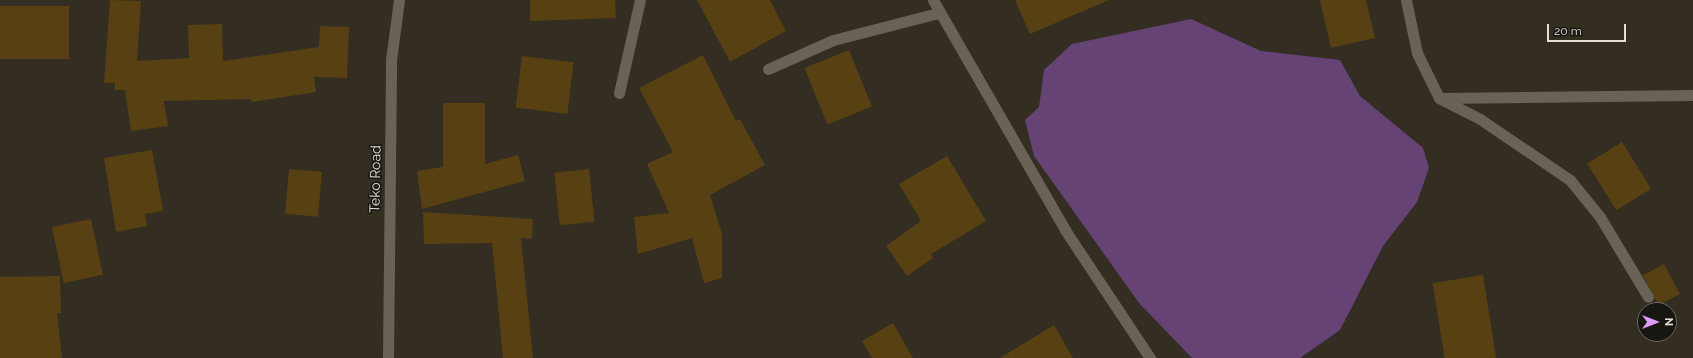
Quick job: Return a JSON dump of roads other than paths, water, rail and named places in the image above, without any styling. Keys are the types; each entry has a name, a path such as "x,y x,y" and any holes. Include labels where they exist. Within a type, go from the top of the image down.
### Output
{"street":[{"name":"Teko Road","path":"388,358 391,60 398,0"},
{"path":"619,93 640,0"},
{"path":"933,0 938,13 1065,230 1150,358"},
{"path":"1406,0 1417,53 1439,98 1487,123 1570,180 1600,217 1648,297"},
{"path":"768,69 833,40 938,13"},
{"path":"1439,98 1693,95"}]}
